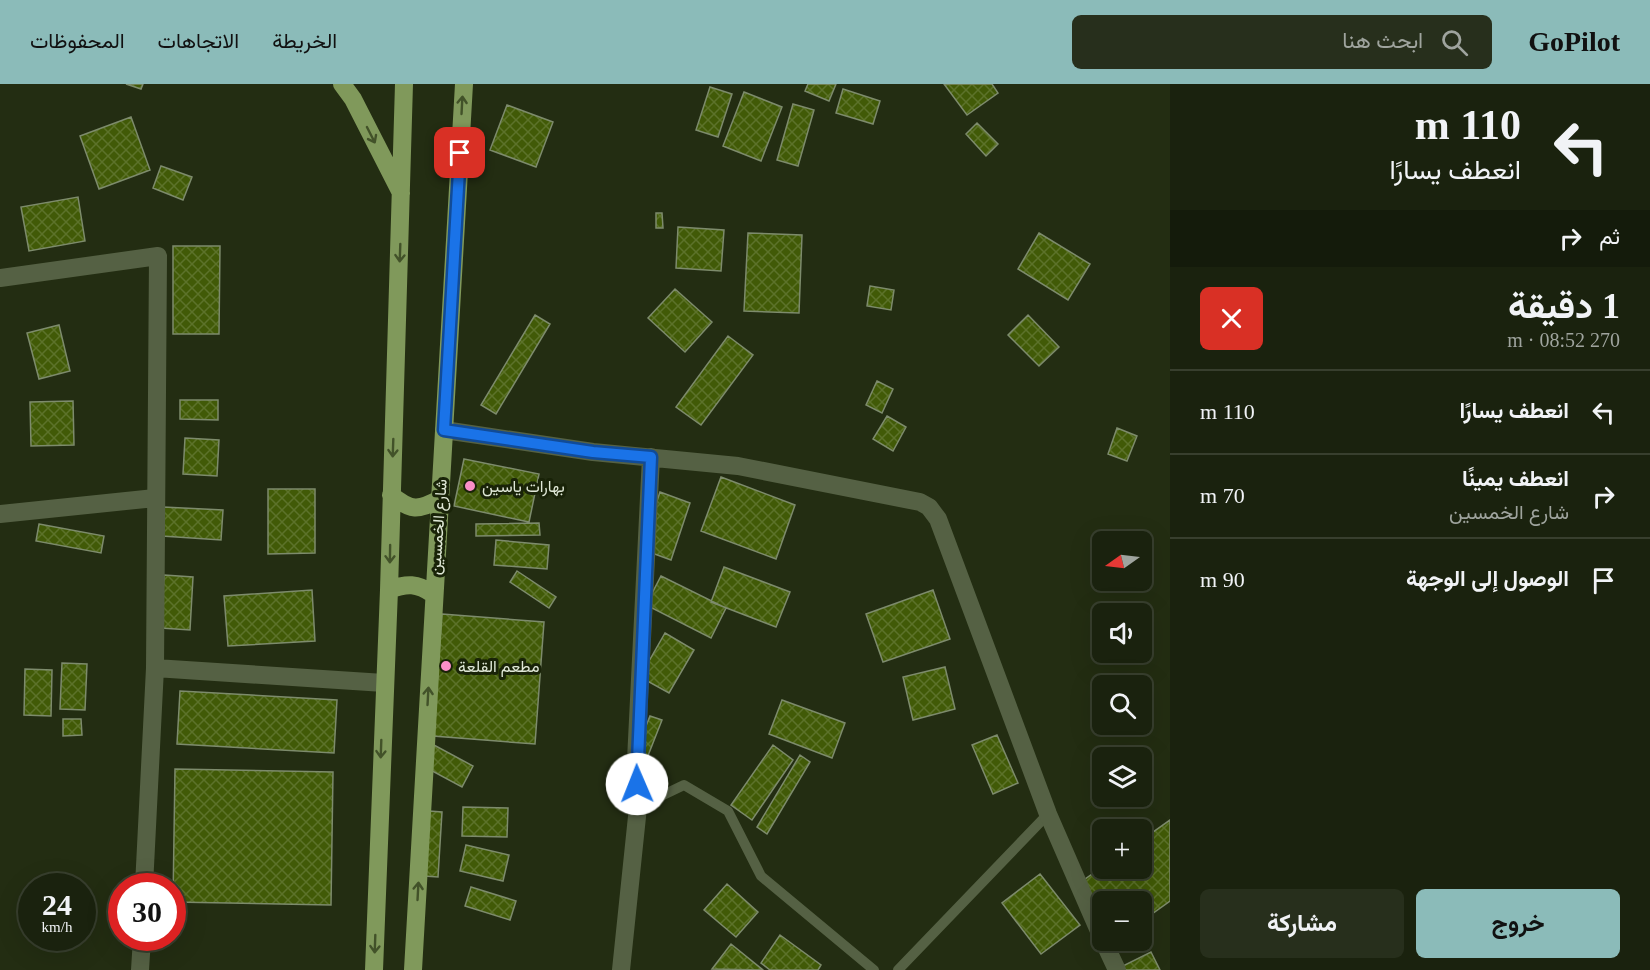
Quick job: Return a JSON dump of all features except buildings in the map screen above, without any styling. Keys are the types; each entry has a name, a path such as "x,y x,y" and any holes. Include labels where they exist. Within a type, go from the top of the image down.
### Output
{"main road":[{"path":"342,84 353,99 402,195"},
{"path":"374,970 389,590 404,84"},
{"name":"شارع الخمسين","path":"413,970 464,84"},
{"path":"392,495 406,507 423,508 440,499"},
{"path":"389,590 405,584 421,585 434,594"}],"street":[{"path":"0,278 158,256 155,668 145,873"},
{"path":"444,430 593,452 738,466 920,502 929,507 938,519 963,580 1048,814 1107,955"},
{"path":"621,970 638,807 636,760 651,457"},
{"path":"0,514 155,498"},
{"path":"155,668 384,683"},
{"path":"140,970 141,951"}],"lane":[{"path":"638,807 684,785 728,811 761,876 874,970"},
{"path":"898,970 1048,814"}],"place":[{"name":"بهارات ياسين","path":"470,486"},
{"name":"مطعم القلعة","path":"446,666"}],"route":[{"path":"460,153 444,430 593,452 651,457 636,760 637,784"}]}
